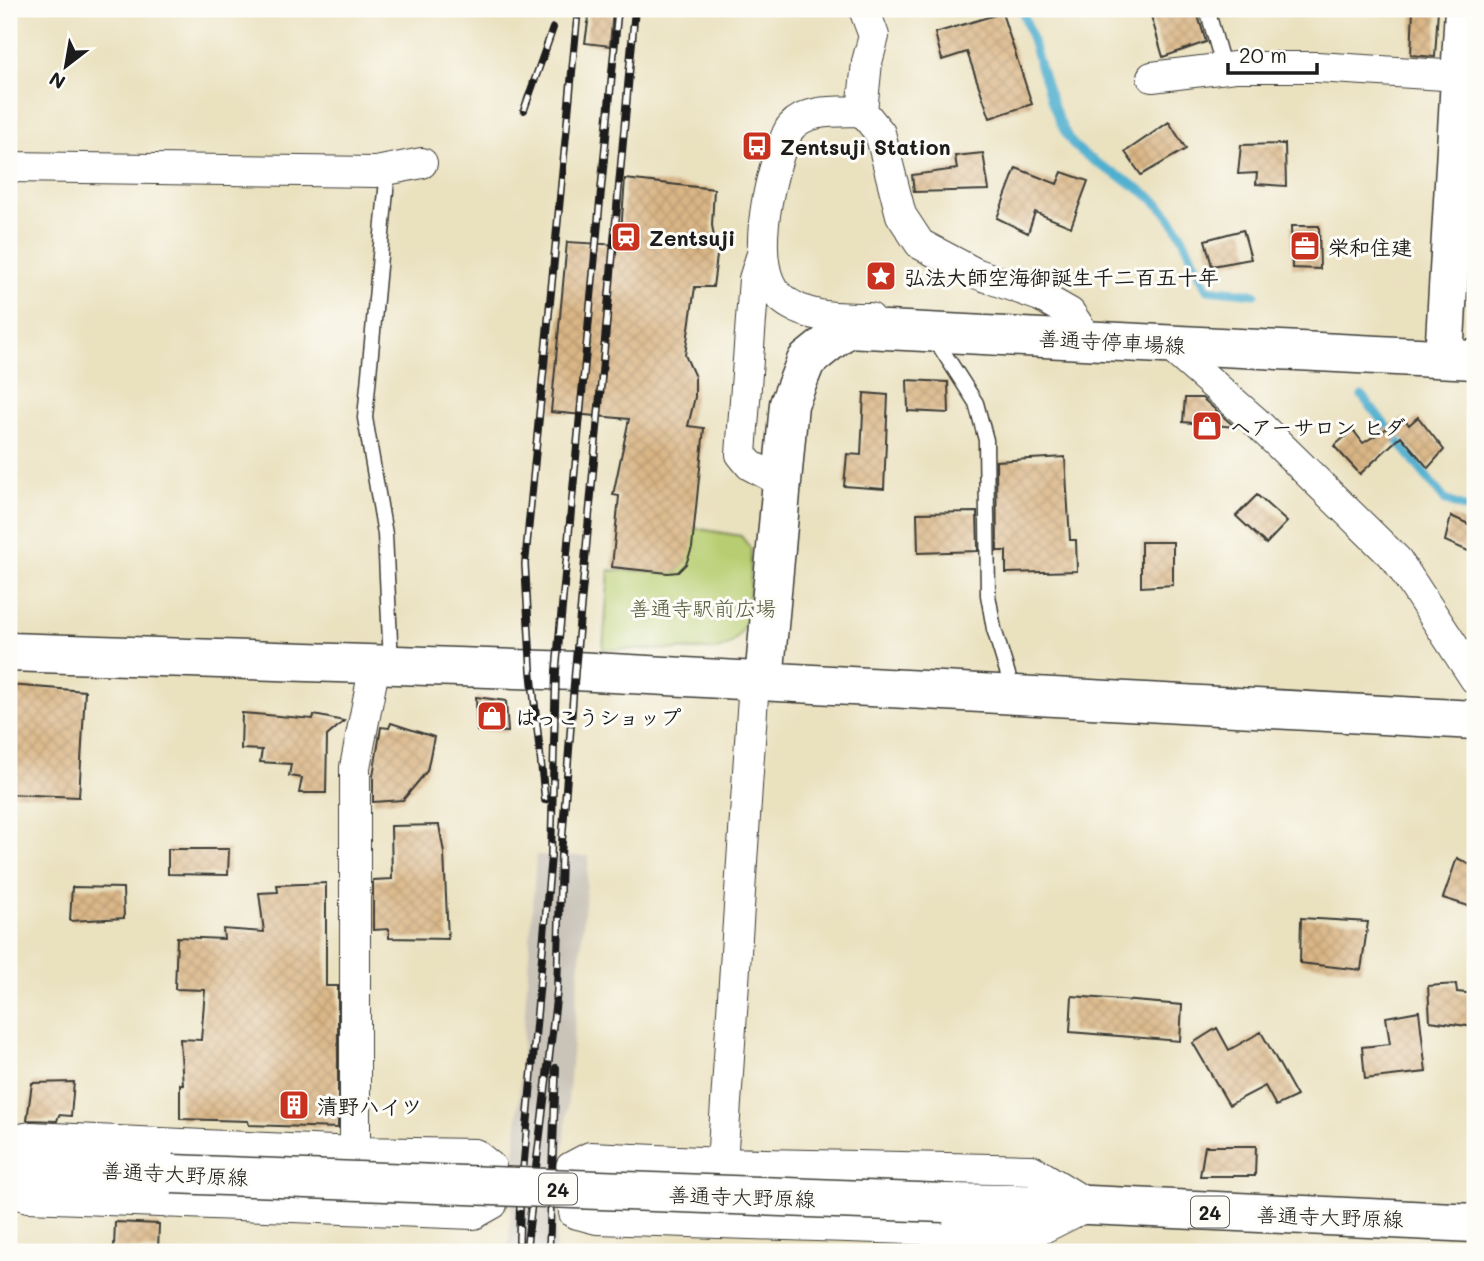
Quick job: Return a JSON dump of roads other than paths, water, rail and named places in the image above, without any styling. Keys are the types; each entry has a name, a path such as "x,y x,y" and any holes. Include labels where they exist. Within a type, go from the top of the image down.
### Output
{"main road":[{"path":"1460,359 1460,76 1464,9"},
{"name":"善通寺停車場線","path":"759,681 789,404 806,361 847,328 1460,359"},
{"path":"9,652 759,681 1475,720"},
{"name":"善通寺大野原線","path":"9,1165 172,1174 944,1203 1089,1205 1475,1223"}],"street":[{"path":"864,9 873,36 867,62 862,111 880,133 901,215 920,244 975,273 1040,296 1070,313 1088,340"},
{"path":"1152,77 1224,69 1317,67 1460,76"},
{"path":"782,482 750,465 741,454 754,279 763,251 770,178 790,127 814,113 862,111"},
{"path":"9,167 376,172 422,163"},
{"path":"763,251 767,275 776,294 784,300 821,318 882,318 916,331"},
{"path":"1001,335 1015,307 1005,284"},
{"path":"1166,343 1255,421 1397,560 1475,679"},
{"path":"355,1152 355,767 383,665"},
{"path":"722,1163 759,681"},
{"path":"9,1141 31,1137 355,1152 475,1154 491,1167 492,1204 474,1213 460,1213 28,1197 9,1191"},
{"path":"590,1157 722,1163 1032,1170 1089,1205 1014,1242 597,1219 574,1213 571,1167 590,1157"}],"lane":[{"path":"1206,9 1224,69"},
{"path":"383,665 385,534 365,418 388,169"},
{"path":"916,331 976,403 986,440 988,595 994,629 1014,695"}],"waterway":[{"path":"1022,9 1051,100 1073,144 1092,160 1156,202 1180,232 1207,289 1255,294"},
{"path":"1362,396 1445,500 1475,512"}],"railway":[{"path":"545,800 531,670 525,564 578,9"},
{"path":"519,1242 551,856 556,671 618,9"},
{"path":"526,1252 557,991 561,855 575,671 635,9"},
{"path":"524,110 553,28"},
{"path":"549,1252 556,1068"}],"place":[{"name":"Zentsuji Station","path":"757,146"},
{"name":"Zentsuji","path":"626,237"},
{"name":"栄和住建","path":"1305,246"},
{"name":"弘法大師空海御誕生千二百五十年","path":"881,276"},
{"name":"ヘアーサロン ヒダ","path":"1207,426"},
{"name":"はっこうショップ","path":"492,716"},
{"name":"清野ハイツ","path":"294,1105"}],"park label":[{"name":"善通寺駅前広場","path":"703,607"}]}
